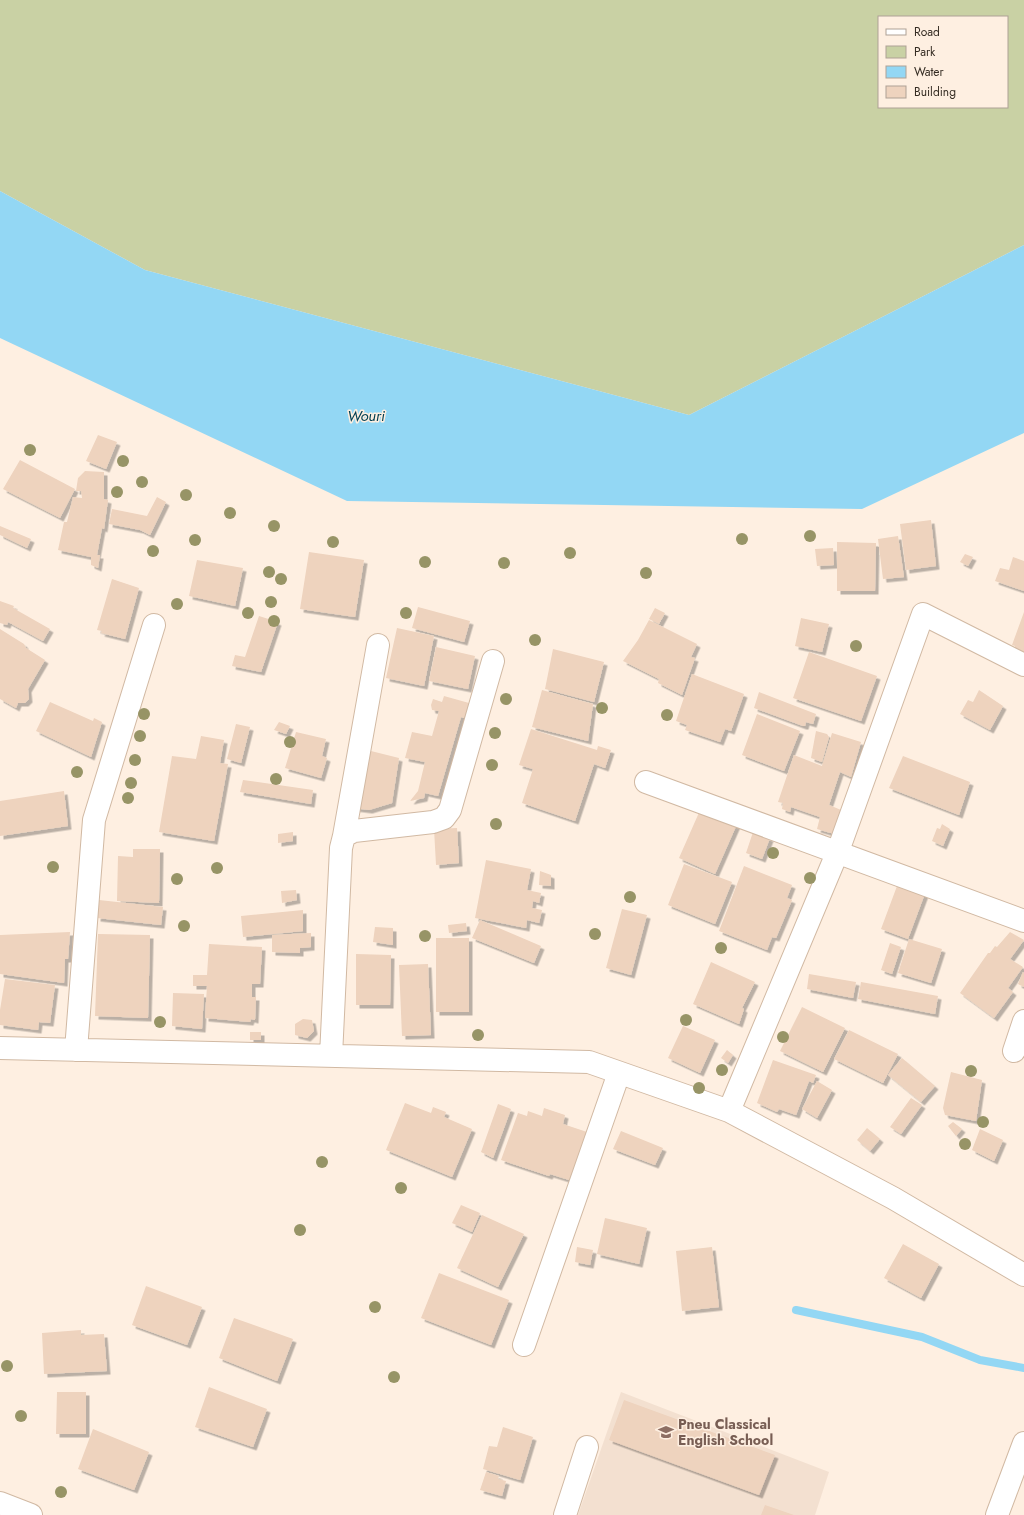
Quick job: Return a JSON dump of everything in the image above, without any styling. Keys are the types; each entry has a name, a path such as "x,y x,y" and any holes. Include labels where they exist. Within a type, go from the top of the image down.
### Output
{"street":[{"path":"729,1111 838,851 923,614 1024,665"},
{"path":"76,1050 94,820 154,626"},
{"path":"331,1056 341,848 378,645"},
{"path":"344,836 354,831 434,822 444,818 450,810 493,661"},
{"path":"646,782 838,851 1024,921"},
{"path":"1014,1051 1024,1021"},
{"path":"0,1048 589,1062 729,1111 893,1198 1024,1275"},
{"path":"524,1345 618,1073"},
{"path":"997,1515 1024,1443"},
{"path":"565,1515 588,1447"},
{"path":"0,1502 31,1515"}],"shaded area":[{"name":"Pneu Classical English School","path":"621,1392 829,1472 815,1515 578,1515"}],"green space":[{"path":"0,0 1024,0 1024,245 689,415 145,270 0,191"}],"water":[{"name":"Wouri","path":"0,191 145,270 689,415 1024,245 1024,433 862,509 347,501 0,338"}],"building":[{"path":"98,435 117,442 106,469 86,461"},
{"path":"20,460 75,489 60,518 3,489"},
{"path":"85,471 104,472 104,499 108,500 104,529 102,528 97,555 100,555 98,568 91,565 91,557 58,550 64,522 67,522 73,497 82,498 81,491 76,491 78,478"},
{"path":"157,497 166,502 150,535 140,530 109,524 112,509 147,516"},
{"path":"931,520 936,566 906,570 900,524"},
{"path":"0,526 31,539 27,548 0,535"},
{"path":"898,536 904,577 883,579 878,539"},
{"path":"837,542 876,543 875,591 837,591"},
{"path":"833,548 834,565 817,566 815,549"},
{"path":"309,552 364,560 355,617 300,609"},
{"path":"965,554 973,557 968,566 960,562"},
{"path":"1013,557 1024,561 1024,591 995,581 1000,568 1009,570"},
{"path":"197,560 243,568 235,606 189,596"},
{"path":"112,579 139,588 125,639 101,633 102,631 97,630"},
{"path":"0,601 14,606 13,608 50,629 43,641 8,622 7,625 0,623"},
{"path":"418,607 470,621 464,642 412,628"},
{"path":"655,608 665,613 659,624 649,619"},
{"path":"1024,612 1024,659 1014,652 1015,646 1012,645"},
{"path":"259,616 278,622 261,672 232,666 235,655 245,657"},
{"path":"801,618 829,624 822,652 795,646"},
{"path":"649,620 697,644 691,657 695,658 682,695 658,683 659,679 623,661 638,640"},
{"path":"397,628 434,636 424,686 386,678"},
{"path":"0,629 24,644 26,648 45,660 28,689 29,699 25,703 18,703 16,708 0,699"},
{"path":"436,647 475,656 468,689 429,681"},
{"path":"553,649 604,662 594,702 545,689"},
{"path":"809,652 877,676 861,721 793,698"},
{"path":"692,674 744,694 731,731 725,729 720,742 685,730 687,725 676,721"},
{"path":"542,690 593,704 588,741 532,727"},
{"path":"979,690 1003,706 990,730 960,714 968,700 973,702"},
{"path":"759,692 816,714 813,724 806,722 805,726 803,726 754,708"},
{"path":"444,696 469,703 464,718 461,717 438,796 425,793 424,798 410,801 418,791 425,762 405,758 412,732 432,736 439,711 432,710 431,705 433,699 442,702"},
{"path":"50,702 93,721 94,718 102,722 91,757 36,731"},
{"path":"757,714 800,731 784,771 742,755"},
{"path":"279,722 290,726 286,734 274,730"},
{"path":"236,724 250,727 241,763 227,759"},
{"path":"531,729 597,750 598,746 611,750 605,768 594,764 575,821 522,803 533,769 519,765"},
{"path":"816,731 827,734 829,737 822,762 811,758"},
{"path":"296,732 326,739 322,756 327,758 321,778 285,768"},
{"path":"832,733 861,742 851,777 840,772 829,805 846,812 834,834 817,829 820,817 791,807 790,812 782,809 783,803 778,802 794,755 822,766"},
{"path":"201,736 224,740 220,763 228,764 214,841 159,832 172,756 196,759"},
{"path":"367,750 399,758 392,803 369,810 353,808"},
{"path":"903,756 970,782 959,815 889,788"},
{"path":"243,780 313,790 311,804 240,792"},
{"path":"64,791 68,826 0,836 0,801"},
{"path":"701,808 737,824 715,874 679,858"},
{"path":"942,824 950,829 943,846 932,841 937,828 940,829"},
{"path":"457,828 459,863 436,865 434,829"},
{"path":"293,832 293,841 278,843 278,834"},
{"path":"753,832 770,838 762,859 746,853"},
{"path":"133,849 160,849 159,903 117,901 118,856 133,857"},
{"path":"486,860 531,869 527,890 541,893 539,903 533,901 532,908 542,910 539,923 527,920 526,928 475,918"},
{"path":"684,864 732,882 715,924 668,905"},
{"path":"744,866 792,885 787,898 792,900 776,938 772,937 767,950 719,931"},
{"path":"540,871 551,875 551,886 539,885"},
{"path":"900,878 927,888 908,939 881,929"},
{"path":"296,890 297,900 282,903 281,891"},
{"path":"99,900 163,907 161,925 97,918"},
{"path":"622,909 647,915 631,975 606,968"},
{"path":"303,910 303,931 243,937 241,916"},
{"path":"480,920 541,946 534,963 472,938"},
{"path":"466,923 467,931 449,933 448,925"},
{"path":"375,927 393,928 393,945 373,942"},
{"path":"70,932 68,959 65,959 64,983 0,974 0,935"},
{"path":"1010,932 1024,940 1010,959 1023,967 1008,988 1013,992 994,1018 960,993 988,953 990,953 995,946 997,947"},
{"path":"311,933 311,947 300,948 300,953 272,952 272,935"},
{"path":"98,934 150,935 148,1018 95,1016"},
{"path":"436,938 469,938 469,1012 436,1012"},
{"path":"909,939 942,949 931,983 898,973"},
{"path":"890,943 901,947 892,974 881,970"},
{"path":"209,944 262,947 260,984 252,984 252,997 256,997 255,1020 251,1019 250,1022 205,1018 207,986 193,986 193,975 207,975"},
{"path":"356,954 391,955 390,1005 356,1005"},
{"path":"711,962 755,982 742,1008 744,1009 739,1024 693,1004"},
{"path":"428,964 431,1035 402,1036 399,965"},
{"path":"1023,972 1024,973 1024,987 1018,984"},
{"path":"809,974 856,982 853,998 807,989"},
{"path":"5,979 55,985 50,1023 39,1022 38,1030 0,1025 0,1010"},
{"path":"861,982 938,996 935,1014 858,999"},
{"path":"173,993 204,994 202,1029 172,1026"},
{"path":"802,1007 845,1028 823,1072 780,1051"},
{"path":"303,1019 312,1020 314,1031 307,1038 295,1035 295,1024"},
{"path":"683,1026 715,1040 700,1073 668,1058"},
{"path":"849,1030 898,1054 883,1083 834,1059"},
{"path":"250,1032 261,1032 261,1040 250,1040"},
{"path":"727,1050 733,1055 728,1063 721,1058"},
{"path":"902,1058 935,1086 921,1102 888,1075"},
{"path":"773,1060 816,1075 813,1083 809,1081 796,1115 779,1109 777,1112 757,1103"},
{"path":"951,1072 982,1080 976,1121 945,1115 943,1108"},
{"path":"817,1081 832,1090 817,1118 802,1109"},
{"path":"911,1098 922,1105 901,1134 890,1127"},
{"path":"405,1103 431,1113 433,1107 446,1112 444,1117 472,1129 452,1177 386,1150"},
{"path":"498,1104 511,1109 493,1158 481,1152"},
{"path":"544,1108 565,1115 563,1124 587,1132 569,1180 550,1174 549,1176 501,1160 518,1113 527,1116 528,1111 542,1116"},
{"path":"953,1122 962,1129 956,1136 948,1126"},
{"path":"867,1128 880,1139 870,1151 857,1140"},
{"path":"980,1129 1003,1140 994,1161 972,1150"},
{"path":"621,1131 663,1148 655,1165 613,1149"},
{"path":"461,1205 480,1213 472,1232 452,1223"},
{"path":"482,1215 524,1234 498,1287 457,1268"},
{"path":"605,1218 647,1228 639,1264 597,1254"},
{"path":"903,1244 939,1264 921,1298 884,1278"},
{"path":"577,1247 593,1250 590,1265 575,1262"},
{"path":"712,1247 719,1307 682,1311 676,1251"},
{"path":"439,1273 509,1300 491,1345 421,1318"},
{"path":"146,1286 202,1307 187,1345 132,1325"},
{"path":"234,1318 293,1339 277,1381 219,1358"},
{"path":"81,1330 81,1335 104,1334 107,1371 44,1374 42,1333"},
{"path":"209,1387 267,1409 253,1447 195,1427"},
{"path":"57,1392 86,1392 86,1434 56,1434"},
{"path":"624,1400 775,1455 759,1495 609,1440"},
{"path":"503,1427 533,1437 520,1480 483,1469 489,1446 497,1447"},
{"path":"93,1429 149,1452 134,1490 78,1469"},
{"path":"486,1472 499,1476 498,1479 506,1481 502,1496 480,1490"},
{"path":"765,1505 794,1515 761,1515"}],"waterway":[{"path":"796,1310 922,1337 980,1360 1024,1368"}],"place":[{"name":"Pneu Classical English School","path":"666,1432"}]}
